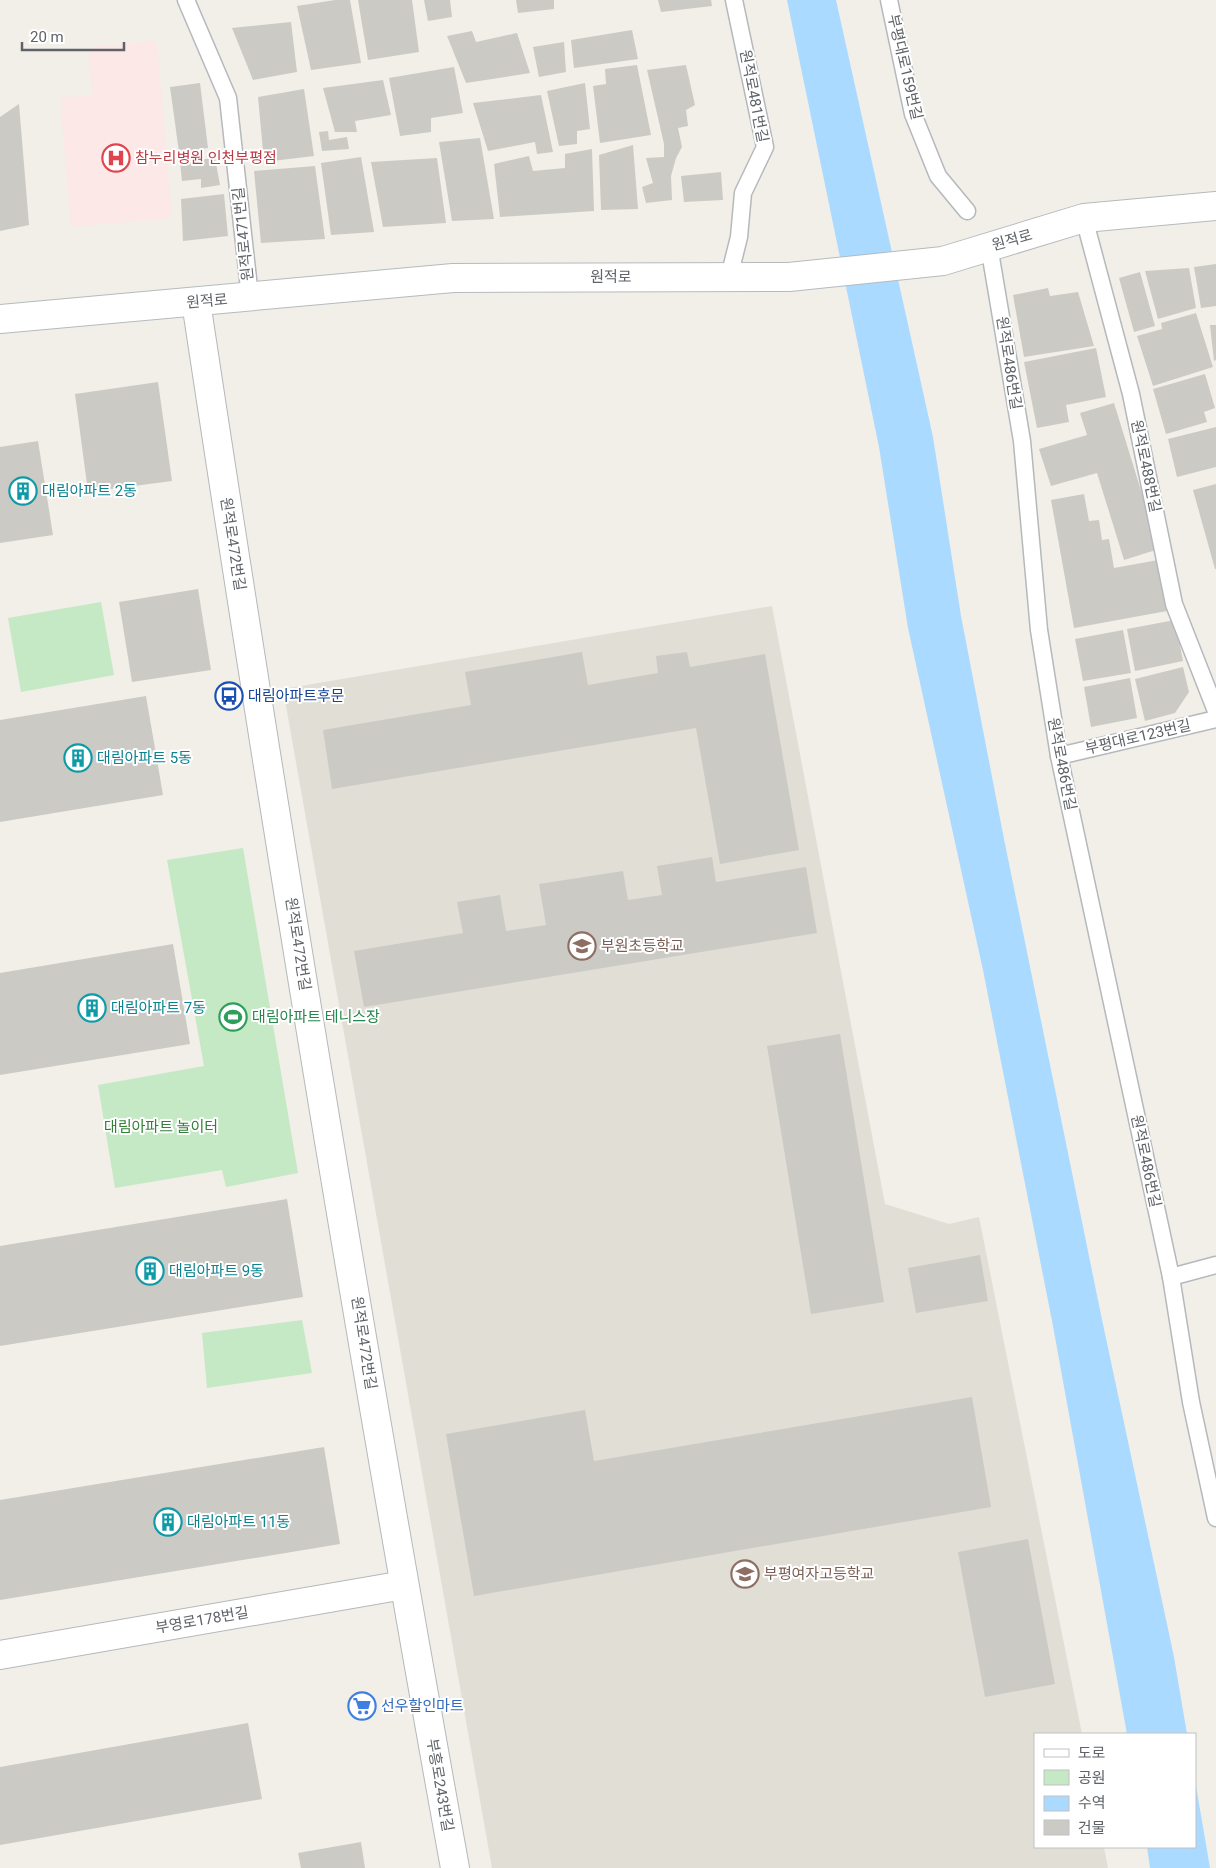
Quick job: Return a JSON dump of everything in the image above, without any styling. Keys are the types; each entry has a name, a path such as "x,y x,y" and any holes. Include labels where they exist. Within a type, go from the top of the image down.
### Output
{"street":[{"name":"원적로","path":"0,319 453,278 789,276 944,261 1084,218 1216,206"},
{"name":"원적로472번길","path":"196,302 247,642 404,1585"},
{"name":"부영로178번길","path":"0,1655 404,1585"},
{"name":"부흥로243번길","path":"404,1585 455,1868"}],"lane":[{"name":"원적로471번길","path":"186,0 228,98 250,297"},
{"name":"원적로481번길","path":"729,277 739,237 742,193 765,147 734,0"},
{"name":"부평대로159번길","path":"890,0 913,114 938,176 967,211"},
{"name":"원적로488번길","path":"1084,218 1131,394 1174,604 1216,711"},
{"name":"원적로486번길","path":"990,246 1022,441 1039,630 1059,756 1171,1277 1191,1402 1216,1518"},
{"name":"부평대로123번길","path":"1059,756 1216,719"},
{"path":"1171,1277 1216,1265"}],"shaded area":[{"name":"참누리병원 인천부평점","path":"157,41 172,218 71,227 60,98 92,95 88,47"},
{"path":"772,606 885,1204 949,1224 979,1217 1082,1733 1034,1733 1034,1848 1104,1848 1108,1868 492,1868 283,689"}],"green space":[{"path":"101,602 114,675 21,692 8,618"},
{"name":"대림아파트 테니스장","path":"243,848 298,1173 226,1187 222,1170 115,1188 98,1085 204,1066 167,860"},
{"path":"302,1320 312,1373 207,1388 202,1333"}],"water":[{"path":"787,0 836,0 933,437 961,616 1004,839 1101,1315 1174,1657 1187,1733 1127,1733 1053,1326 983,970 908,628 879,447"},
{"path":"1196,1786 1210,1868 1150,1868 1147,1848 1196,1848"}],"building":[{"path":"335,0 350,0 361,63 311,70 297,6"},
{"path":"358,0 412,0 419,52 368,60"},
{"path":"424,0 450,0 452,17 428,21"},
{"path":"516,0 554,0 554,9 518,13"},
{"path":"658,0 711,0 712,6 661,12"},
{"path":"291,22 297,72 253,80 232,28"},
{"path":"632,30 638,59 574,68 571,40"},
{"path":"472,31 476,42 517,33 530,73 466,83 447,36"},
{"path":"564,42 566,72 539,77 533,47"},
{"path":"637,65 651,135 600,143 593,86 606,84 605,69"},
{"path":"686,65 695,105 686,110 688,126 678,128 682,147 676,158 671,176 672,200 646,203 642,187 653,183 646,158 664,157 664,144 647,70"},
{"path":"454,67 463,113 431,118 431,132 400,136 389,78"},
{"path":"383,80 391,115 355,121 357,132 335,132 323,88"},
{"path":"200,83 208,148 179,152 170,87"},
{"path":"585,83 590,129 577,131 577,144 559,146 547,91"},
{"path":"304,89 314,156 264,162 258,97"},
{"path":"541,95 553,152 537,154 535,142 488,151 473,103"},
{"path":"19,104 29,225 0,231 0,117"},
{"path":"328,131 329,140 347,137 349,149 322,151 319,132"},
{"path":"480,138 494,219 452,221 439,142"},
{"path":"633,145 638,209 601,210 599,155"},
{"path":"592,149 594,211 500,217 494,164 529,156 533,171 565,168 565,154"},
{"path":"361,157 374,232 331,235 321,163"},
{"path":"215,158 220,185 201,188 201,179 182,181 180,162"},
{"path":"437,158 446,223 383,227 371,162"},
{"path":"315,166 325,239 261,243 254,171"},
{"path":"721,172 723,200 684,202 681,176"},
{"path":"224,194 228,236 183,241 181,199"},
{"path":"1216,264 1216,306 1201,308 1194,267"},
{"path":"1189,268 1196,308 1158,319 1145,271"},
{"path":"1140,272 1155,326 1134,332 1119,278"},
{"path":"1048,288 1050,296 1078,292 1094,346 1024,357 1013,295"},
{"path":"1196,313 1213,367 1153,386 1137,336 1162,329 1161,323"},
{"path":"1210,325 1216,325 1216,360 1214,361"},
{"path":"1096,348 1106,397 1066,405 1069,422 1037,428 1024,362"},
{"path":"1205,374 1215,408 1204,412 1207,422 1166,434 1153,389"},
{"path":"158,382 172,481 88,492 75,394"},
{"path":"1114,403 1159,549 1124,560 1097,473 1051,486 1039,449 1087,435 1080,413"},
{"path":"1216,427 1216,467 1177,477 1168,439"},
{"name":"대림아파트 2동","path":"38,441 53,535 0,543 0,447"},
{"path":"1216,484 1216,569 1215,569 1193,490"},
{"path":"1084,494 1089,521 1099,520 1102,540 1109,539 1114,568 1158,560 1167,611 1074,628 1051,500"},
{"path":"198,589 211,670 132,682 119,602"},
{"path":"1175,620 1183,661 1135,671 1127,629"},
{"path":"1123,630 1131,673 1083,681 1075,639"},
{"path":"582,652 588,685 658,673 656,656 687,652 690,667 765,654 799,850 720,864 696,728 332,789 323,730 471,705 465,672"},
{"path":"1183,667 1189,692 1175,713 1145,721 1135,679"},
{"path":"1130,678 1137,718 1091,727 1084,687"},
{"name":"대림아파트 5동","path":"146,696 163,795 0,822 0,720"},
{"path":"712,857 716,882 806,867 817,933 364,1007 354,951 463,933 457,902 500,895 506,931 546,925 539,884 623,871 628,900 662,895 657,866"},
{"name":"대림아파트 7동","path":"173,944 190,1044 0,1075 0,973"},
{"path":"840,1034 884,1302 811,1314 767,1046"},
{"name":"대림아파트 9동","path":"287,1199 303,1297 0,1346 0,1246"},
{"path":"980,1255 988,1301 916,1313 908,1268"},
{"path":"972,1397 991,1507 474,1596 446,1434 585,1410 594,1461"},
{"name":"대림아파트 11동","path":"324,1447 340,1544 0,1600 0,1500"},
{"path":"1028,1539 1055,1684 985,1697 958,1552"},
{"path":"248,1723 262,1799 0,1845 0,1767"},
{"path":"361,1842 365,1868 301,1868 298,1853"}],"place":[{"name":"참누리병원 인천부평점","path":"116,158"},
{"name":"대림아파트 2동","path":"23,491"},
{"name":"대림아파트후문","path":"229,696"},
{"name":"대림아파트 5동","path":"78,758"},
{"name":"부원초등학교","path":"582,946"},
{"name":"대림아파트 7동","path":"92,1008"},
{"name":"대림아파트 테니스장","path":"233,1017"},
{"name":"대림아파트 9동","path":"150,1271"},
{"name":"대림아파트 11동","path":"168,1522"},
{"name":"부평여자고등학교","path":"745,1574"},
{"name":"선우할인마트","path":"362,1706"}],"park label":[{"name":"대림아파트 놀이터","path":"161,1127"}]}
